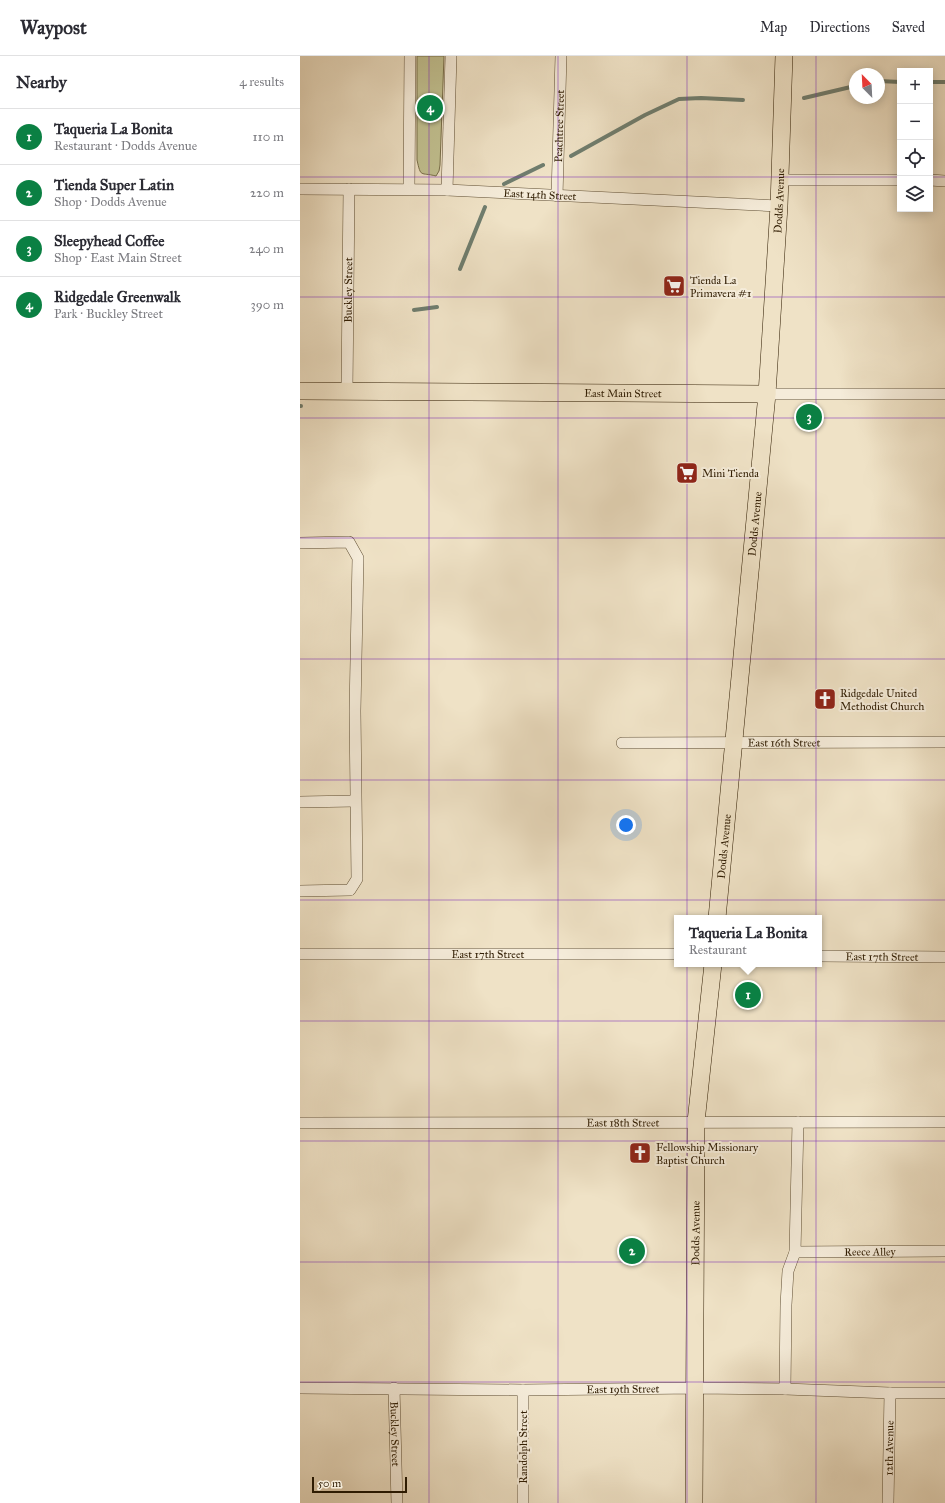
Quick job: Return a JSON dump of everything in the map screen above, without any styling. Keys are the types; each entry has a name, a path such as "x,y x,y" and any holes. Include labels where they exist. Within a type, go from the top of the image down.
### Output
{"main road":[{"name":"Dodds Avenue","path":"717,915 767,394 779,206 784,56"},
{"name":"East Main Street","path":"300,391 767,394"},
{"name":"Dodds Avenue","path":"694,1503 696,1122 713,967"}],"street":[{"path":"409,189 410,56"},
{"path":"447,190 451,56"},
{"name":"Peachtree Street","path":"557,196 561,56"},
{"path":"780,180 897,180"},
{"path":"933,180 945,181"},
{"name":"East 14th Street","path":"300,189 447,190 779,206"},
{"name":"Buckley Street","path":"347,391 349,189"},
{"name":"East Main Street","path":"767,394 945,394"},
{"path":"300,543 349,542 358,558 355,801 356,879 350,890 300,891"},
{"name":"East 16th Street","path":"622,743 945,742"},
{"path":"300,802 355,801"},
{"name":"East 17th Street","path":"300,954 674,954"},
{"name":"East 17th Street","path":"822,956 945,958"},
{"path":"785,1389 788,1271 795,1252 798,1122"},
{"name":"East 18th Street","path":"300,1123 945,1122"},
{"name":"Reece Alley","path":"795,1252 945,1251"},
{"name":"East 19th Street","path":"300,1388 522,1390 695,1388 945,1393"},
{"name":"Buckley Street","path":"394,1388 397,1503"},
{"name":"Randolph Street","path":"522,1390 523,1503"},
{"name":"12th Avenue","path":"888,1503 890,1393"}],"shaded area":[{"path":"417,56 444,56 440,165 436,176 422,173 419,170 417,160"}],"waterway":[{"path":"885,81 897,82"},
{"path":"933,82 945,82"},
{"path":"804,98 849,87"},
{"path":"571,156 645,115 679,99 701,98 743,100"},
{"path":"504,184 543,165"},
{"path":"460,269 485,207"},
{"path":"414,310 437,307"}],"place":[{"name":"Ridgedale Greenwalk","path":"430,108"},
{"name":"Tienda La Primavera #1","path":"674,286"},
{"name":"Sleepyhead Coffee","path":"809,417"},
{"name":"Mini Tienda","path":"687,473"},
{"name":"Ridgedale United Methodist Church","path":"825,699"},
{"name":"Taqueria La Bonita","path":"748,995"},
{"name":"Fellowship Missionary Baptist Church","path":"640,1153"},
{"name":"Tienda Super Latin","path":"632,1251"}]}
